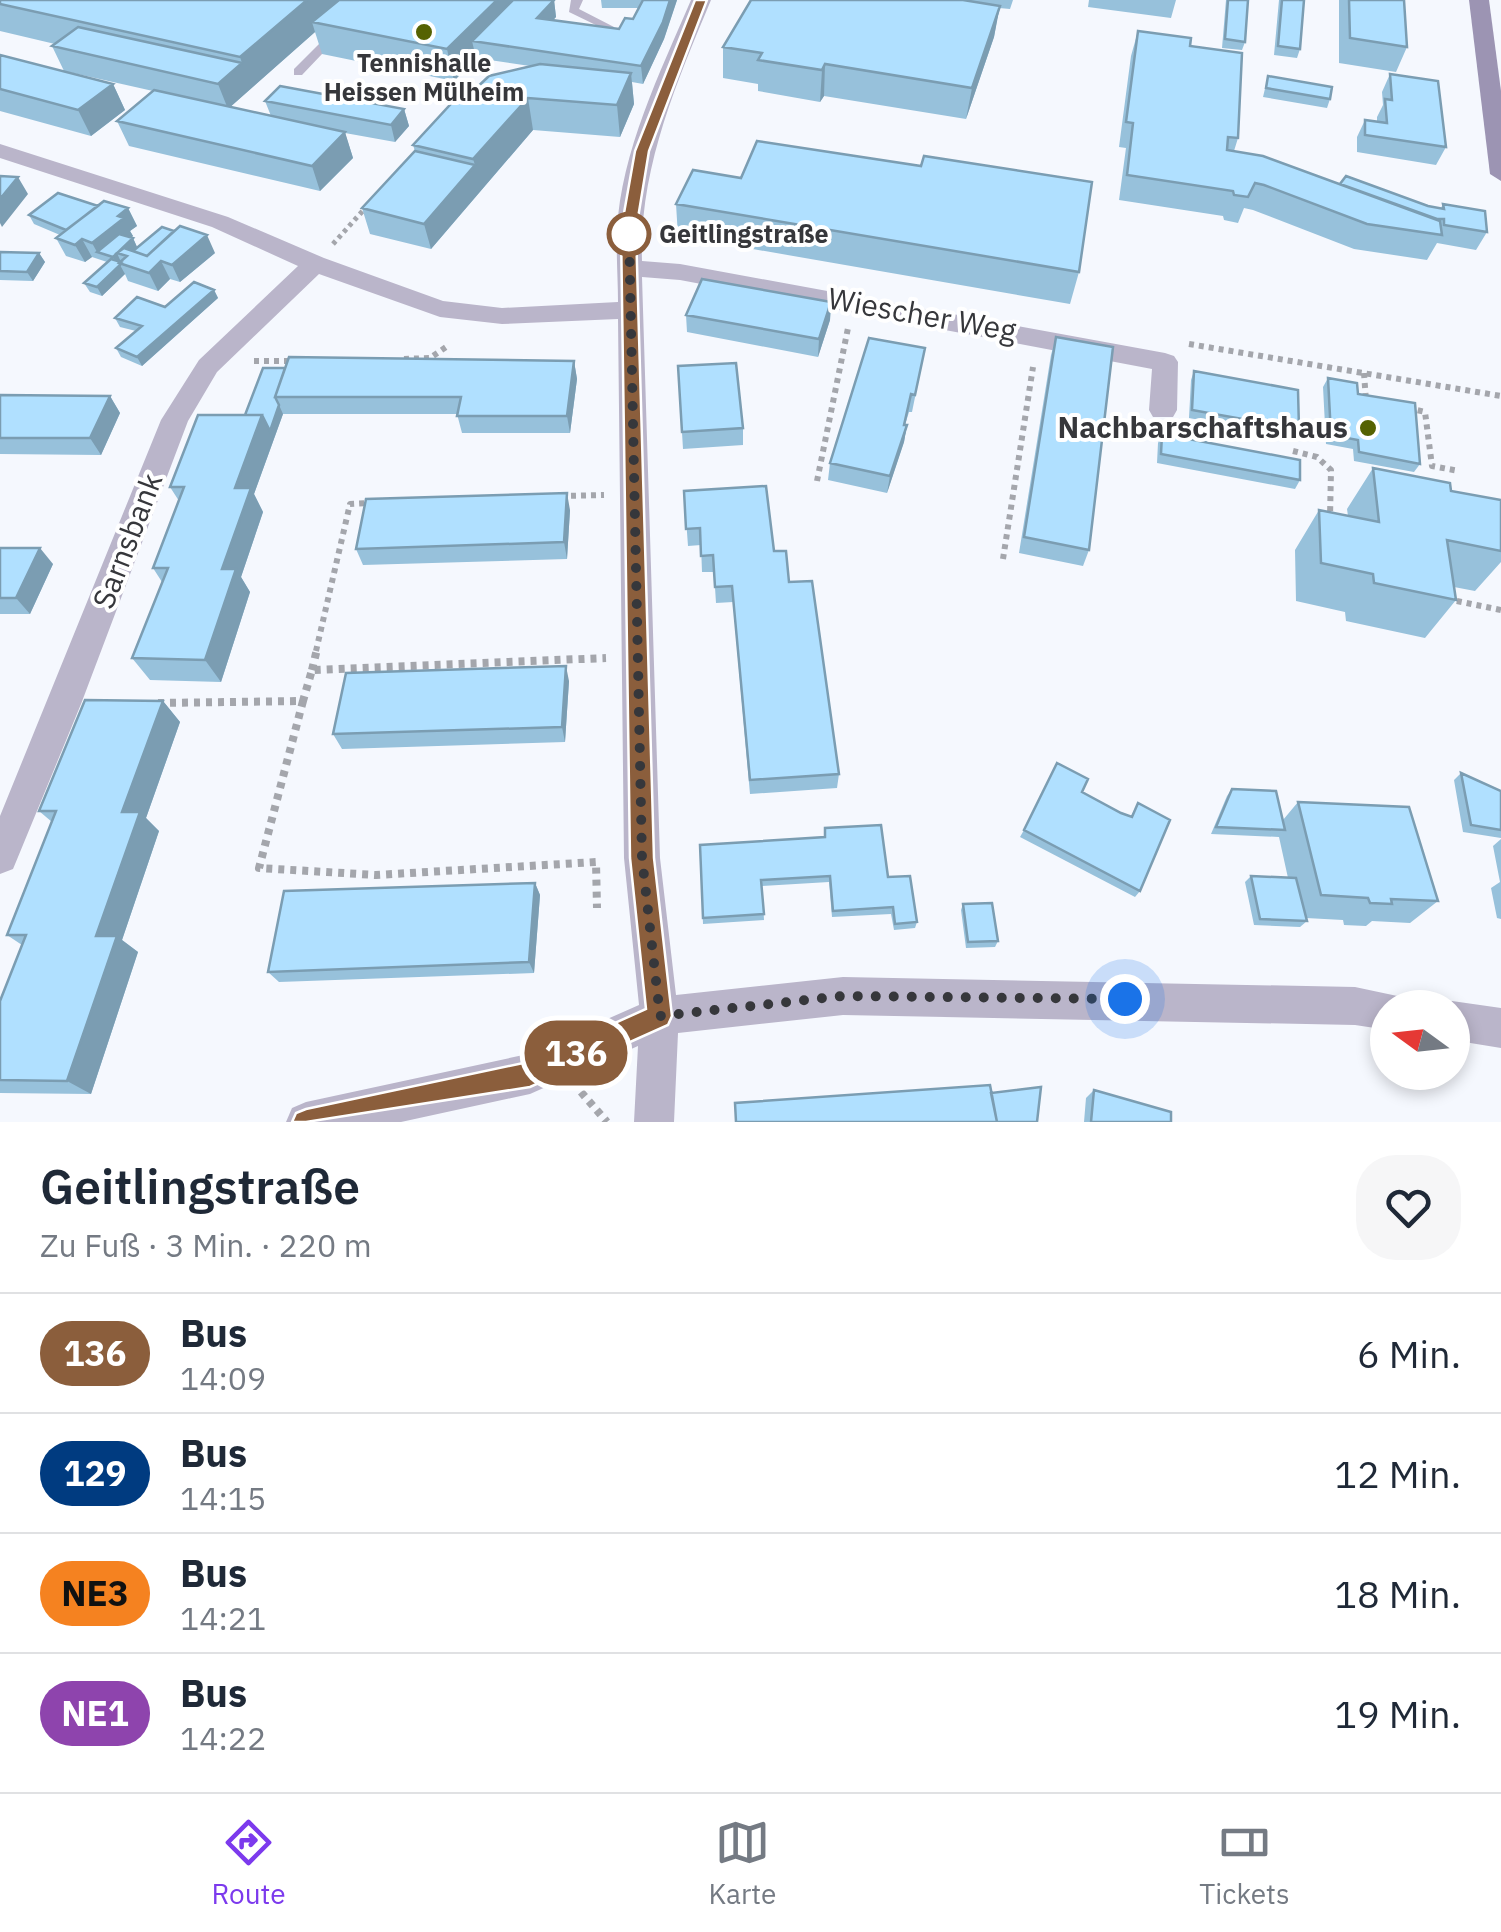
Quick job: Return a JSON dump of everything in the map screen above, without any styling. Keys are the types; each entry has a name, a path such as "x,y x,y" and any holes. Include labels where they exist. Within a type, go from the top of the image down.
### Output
{"street":[{"path":"654,1122 660,1016 644,898 630,310 632,192 642,151 701,0"},
{"path":"1478,0 1494,85 1501,174"},
{"path":"0,151 220,222 316,264 440,309 502,316 630,310"},
{"name":"Sarnsbank","path":"0,857 65,704 175,420 208,366 316,264"},
{"name":"Wiescher Weg","path":"630,268 680,272 853,302 1166,362 1163,410"},
{"path":"306,1122 530,1074 660,1016 843,996 1087,998 1370,1008"},
{"path":"1470,1023 1501,1028"}],"lane":[{"path":"578,0 573,10 608,27"},
{"path":"298,72 350,21"}],"path":[{"path":"316,264 376,195"},
{"path":"816,480 853,302"},
{"path":"1003,559 1038,336"},
{"path":"1188,354 1189,342 1501,396"},
{"path":"390,360 430,358 449,345"},
{"path":"208,366 298,361"},
{"path":"1364,372 1366,403 1380,404"},
{"path":"1396,406 1425,412 1432,466 1459,470"},
{"path":"1293,451 1316,456 1331,470 1329,530"},
{"path":"559,496 635,494"},
{"path":"388,502 350,504 312,670 259,868 376,876 596,862 597,908"},
{"path":"1438,594 1501,610"},
{"path":"312,670 637,656"},
{"path":"145,703 304,701"}],"building":[{"path":"0,0 307,0 240,57 0,4"},
{"path":"339,0 497,0 447,49 312,22"},
{"path":"513,0 554,0 537,18 619,29 625,18 633,19 643,0 670,0 641,66 472,41"},
{"path":"751,0 963,0 1000,6 972,88 825,64 822,70 758,60 762,53 723,47"},
{"path":"1228,0 1248,0 1245,42 1225,39"},
{"path":"1282,0 1304,0 1300,49 1278,46"},
{"path":"1349,0 1404,0 1407,47 1350,38"},
{"path":"78,27 242,63 218,84 52,46"},
{"path":"1138,31 1191,38 1190,46 1242,53 1238,138 1228,137 1227,150 1263,156 1440,221 1442,235 1367,224 1255,183 1248,197 1234,195 1233,191 1127,175 1133,123 1126,122"},
{"path":"0,55 113,84 78,110 0,89"},
{"path":"540,64 631,73 617,105 528,98 473,159 413,145 461,93 469,95 489,76"},
{"path":"1390,74 1438,81 1446,147 1365,135 1365,120 1387,123 1385,99 1392,100"},
{"path":"1268,76 1332,87 1330,99 1266,88"},
{"path":"280,86 404,109 391,125 265,101"},
{"path":"154,90 345,132 312,166 117,121"},
{"path":"757,141 921,166 924,156 1092,182 1079,272 676,204 693,170 741,178"},
{"path":"415,151 475,165 424,224 362,208"},
{"path":"0,176 18,177 0,199"},
{"path":"1346,176 1428,206 1444,209 1443,204 1485,211 1487,232 1444,225 1444,219 1340,184"},
{"path":"58,193 98,206 66,230 29,215"},
{"path":"104,201 128,208 118,216 124,218 92,243 82,239 75,245 56,238"},
{"path":"180,226 207,235 172,265 161,261 149,273 119,263 127,256 117,253 124,248 147,256"},
{"path":"162,227 174,231 147,256 133,251"},
{"path":"119,234 133,238 113,257 97,252"},
{"path":"0,252 39,253 27,272 0,271"},
{"path":"111,259 121,262 120,265 97,287 84,283"},
{"path":"702,279 831,302 819,339 686,315"},
{"path":"194,282 214,290 137,357 116,348 142,326 115,318 137,297 165,307"},
{"path":"1056,337 1113,347 1089,550 1024,537"},
{"path":"869,338 925,348 890,476 830,463"},
{"path":"289,357 574,361 567,416 457,416 461,397 275,397"},
{"path":"736,363 743,428 682,432 678,366"},
{"path":"263,368 285,368 275,397 279,405 270,431 262,415 245,415"},
{"path":"1194,371 1298,390 1299,429 1192,410"},
{"name":"Nachbarschaftshaus","path":"1328,378 1357,383 1358,394 1415,403 1420,464 1359,452 1358,440 1331,435"},
{"path":"0,395 110,396 90,438 0,438"},
{"path":"198,415 262,415 235,488 251,488 222,569 236,569 205,660 132,658 168,568 153,568 184,487 170,487"},
{"path":"1162,434 1300,460 1300,480 1161,454"},
{"path":"1373,468 1450,483 1451,491 1501,500 1501,551 1447,540 1456,600 1374,583 1373,574 1321,563 1319,510 1379,522"},
{"path":"766,486 774,551 786,551 789,582 812,581 839,774 750,780 732,586 715,587 713,555 701,556 700,528 686,529 684,491"},
{"path":"567,493 564,542 356,549 366,499"},
{"path":"0,548 40,548 16,598 0,598"},
{"path":"566,666 562,727 333,734 346,673"},
{"path":"85,700 163,701 122,812 140,812 96,936 117,936 67,1081 0,1080 0,1001 26,935 7,935 56,811 39,811"},
{"path":"1057,763 1088,779 1082,792 1121,813 1132,817 1138,803 1170,820 1140,891 1024,830"},
{"path":"1461,773 1501,791 1501,830 1471,825"},
{"path":"1232,789 1276,791 1285,830 1216,827"},
{"path":"1298,802 1409,807 1438,901 1391,899 1392,904 1370,903 1368,898 1321,895"},
{"path":"881,825 888,877 910,876 917,922 895,924 893,907 833,911 830,876 761,880 764,914 703,918 700,845 825,837 825,828"},
{"path":"1251,876 1296,878 1307,921 1260,919"},
{"path":"535,883 529,962 268,972 284,891"},
{"path":"992,903 998,941 968,942 963,904"},
{"path":"990,1085 997,1122 736,1122 735,1103"},
{"path":"1041,1087 1037,1122 997,1122 991,1093"},
{"path":"1094,1090 1171,1112 1171,1122 1091,1122"}],"bus line":[{"name":"136","path":"306,1122 530,1074 660,1016 642,858 629,230 632,192 642,151 701,0"}],"place":[{"name":"Tennishalle Heissen Mülheim","path":"424,32"},
{"name":"Geitlingstraße","path":"629,234"},
{"name":"Nachbarschaftshaus","path":"1368,428"}],"route":[{"path":"629,234 629,230 642,858 660,1016 843,996 1125,999"}]}
